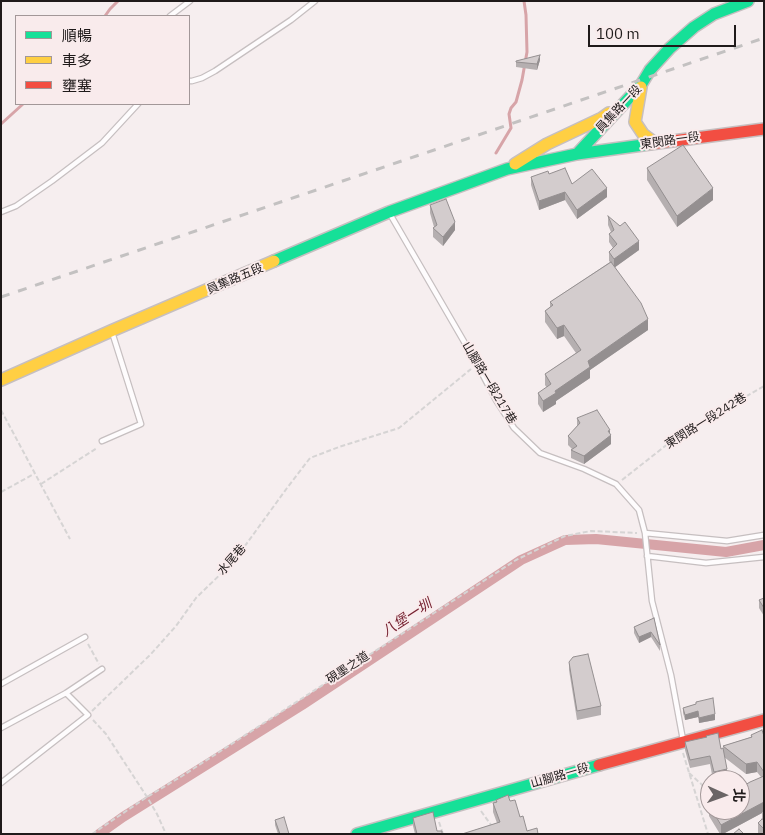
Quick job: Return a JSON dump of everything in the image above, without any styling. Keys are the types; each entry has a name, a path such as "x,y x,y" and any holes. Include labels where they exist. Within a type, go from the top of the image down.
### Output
{"main road":[{"name":"員集路一段","path":"577,154 641,85 650,70 670,48 694,27 714,14 748,1"},
{"path":"641,85 635,122 643,134 655,143"},
{"path":"507,169 547,144 602,118 626,102"},
{"name":"東閔路一段","path":"577,154 764,129"},
{"path":"507,169 577,154"},
{"name":"員集路五段","path":"1,380 389,212 507,169"},
{"name":"山腳路一段","path":"357,834 764,720"}],"lane":[{"path":"171,15 190,1"},
{"path":"190,81 216,71 291,20 315,1"},
{"path":"1,212 16,206 52,182 102,143 137,105"},
{"name":"山腳路一段217巷","path":"389,212 496,400 514,428 540,452 616,484 639,510 645,533 647,556"},
{"path":"102,441 141,424 111,331"},
{"path":"645,533 727,541 764,535"},
{"path":"684,742 671,675 652,600 647,556 706,563 764,557"},
{"path":"1,684 85,637"},
{"path":"1,728 66,693 102,669"},
{"path":"1,783 88,715 66,693"}],"path":[{"name":"水尾巷","path":"88,715 152,654 176,626 196,598 234,561 310,458 399,428 477,364"},
{"name":"東閔路一段242巷","path":"616,484 684,433 764,386"},
{"path":"1,410 70,538"},
{"path":"41,484 97,448"},
{"path":"1,492 35,474"},
{"name":"硯墨之道","path":"92,834 147,796 182,776 516,560 565,536 591,531 645,533"},
{"path":"85,637 102,669"},
{"path":"88,715 106,734 147,796 166,834"},
{"path":"684,742 681,748 708,834"},
{"path":"689,773 700,783"},
{"path":"474,801 492,827"}],"building":[{"path":"540,55 537,64 516,62 516,61"},
{"path":"683,145 713,188 677,216 647,168"},
{"path":"565,168 572,184 592,169 607,188 577,210 565,192 539,201 531,177 548,171 549,174"},
{"path":"446,199 455,222 443,237 433,228 437,225 430,205"},
{"path":"608,216 620,226 625,222 639,241 614,259 609,252 617,244 609,234 614,230"},
{"path":"611,262 641,303 648,319 588,361 590,367 543,401 538,393 551,384 545,374 581,350 564,325 557,328 545,311 553,305 550,302"},
{"path":"597,410 610,430 608,431 611,435 584,456 571,450 577,446 568,436 580,423 577,418"},
{"path":"764,598 764,608 759,600"},
{"path":"654,618 660,645 651,632 639,637 634,627"},
{"path":"588,654 601,706 577,711 569,662 573,657"},
{"path":"713,698 715,714 699,718 698,711 685,715 683,708 696,704 696,702"},
{"path":"762,730 764,736 764,772 757,762 746,764 723,746 752,737 751,735"},
{"path":"718,733 727,769 714,770 710,756 690,760 685,742"},
{"path":"764,776 764,802 750,809 750,782"},
{"path":"508,795 510,801 515,800 520,817 523,816 527,831 537,828 538,834 462,834 500,822 493,803"},
{"path":"433,812 437,831 442,831 442,834 417,834 413,818"},
{"path":"284,817 289,834 280,834 275,820"},
{"path":"762,819 764,820 764,829 758,823"},
{"path":"718,820 730,820 721,825"},
{"path":"739,829 744,834 733,834"}],"waterway":[{"path":"106,15 118,1"},
{"path":"496,153 511,128 509,114 516,102 522,80 527,52 524,1"},
{"path":"1,124 22,105"},
{"name":"八堡一圳","path":"99,834 302,705 521,560 565,540 596,539 726,552 764,545"}],"railway":[{"path":"1,297 764,38"}],"traffic: fast":[{"path":"577,154 641,85 650,70 670,48 694,27 714,14 748,1"},
{"path":"274,261 389,212 507,169 577,154 650,144"},
{"path":"357,834 599,765"}],"traffic: slow":[{"path":"641,87 635,122 643,134 655,143"},
{"path":"515,164 547,144 609,113"},
{"path":"1,380 274,261"}],"traffic: jam":[{"path":"650,144 764,129"},
{"path":"599,765 764,720"}]}
